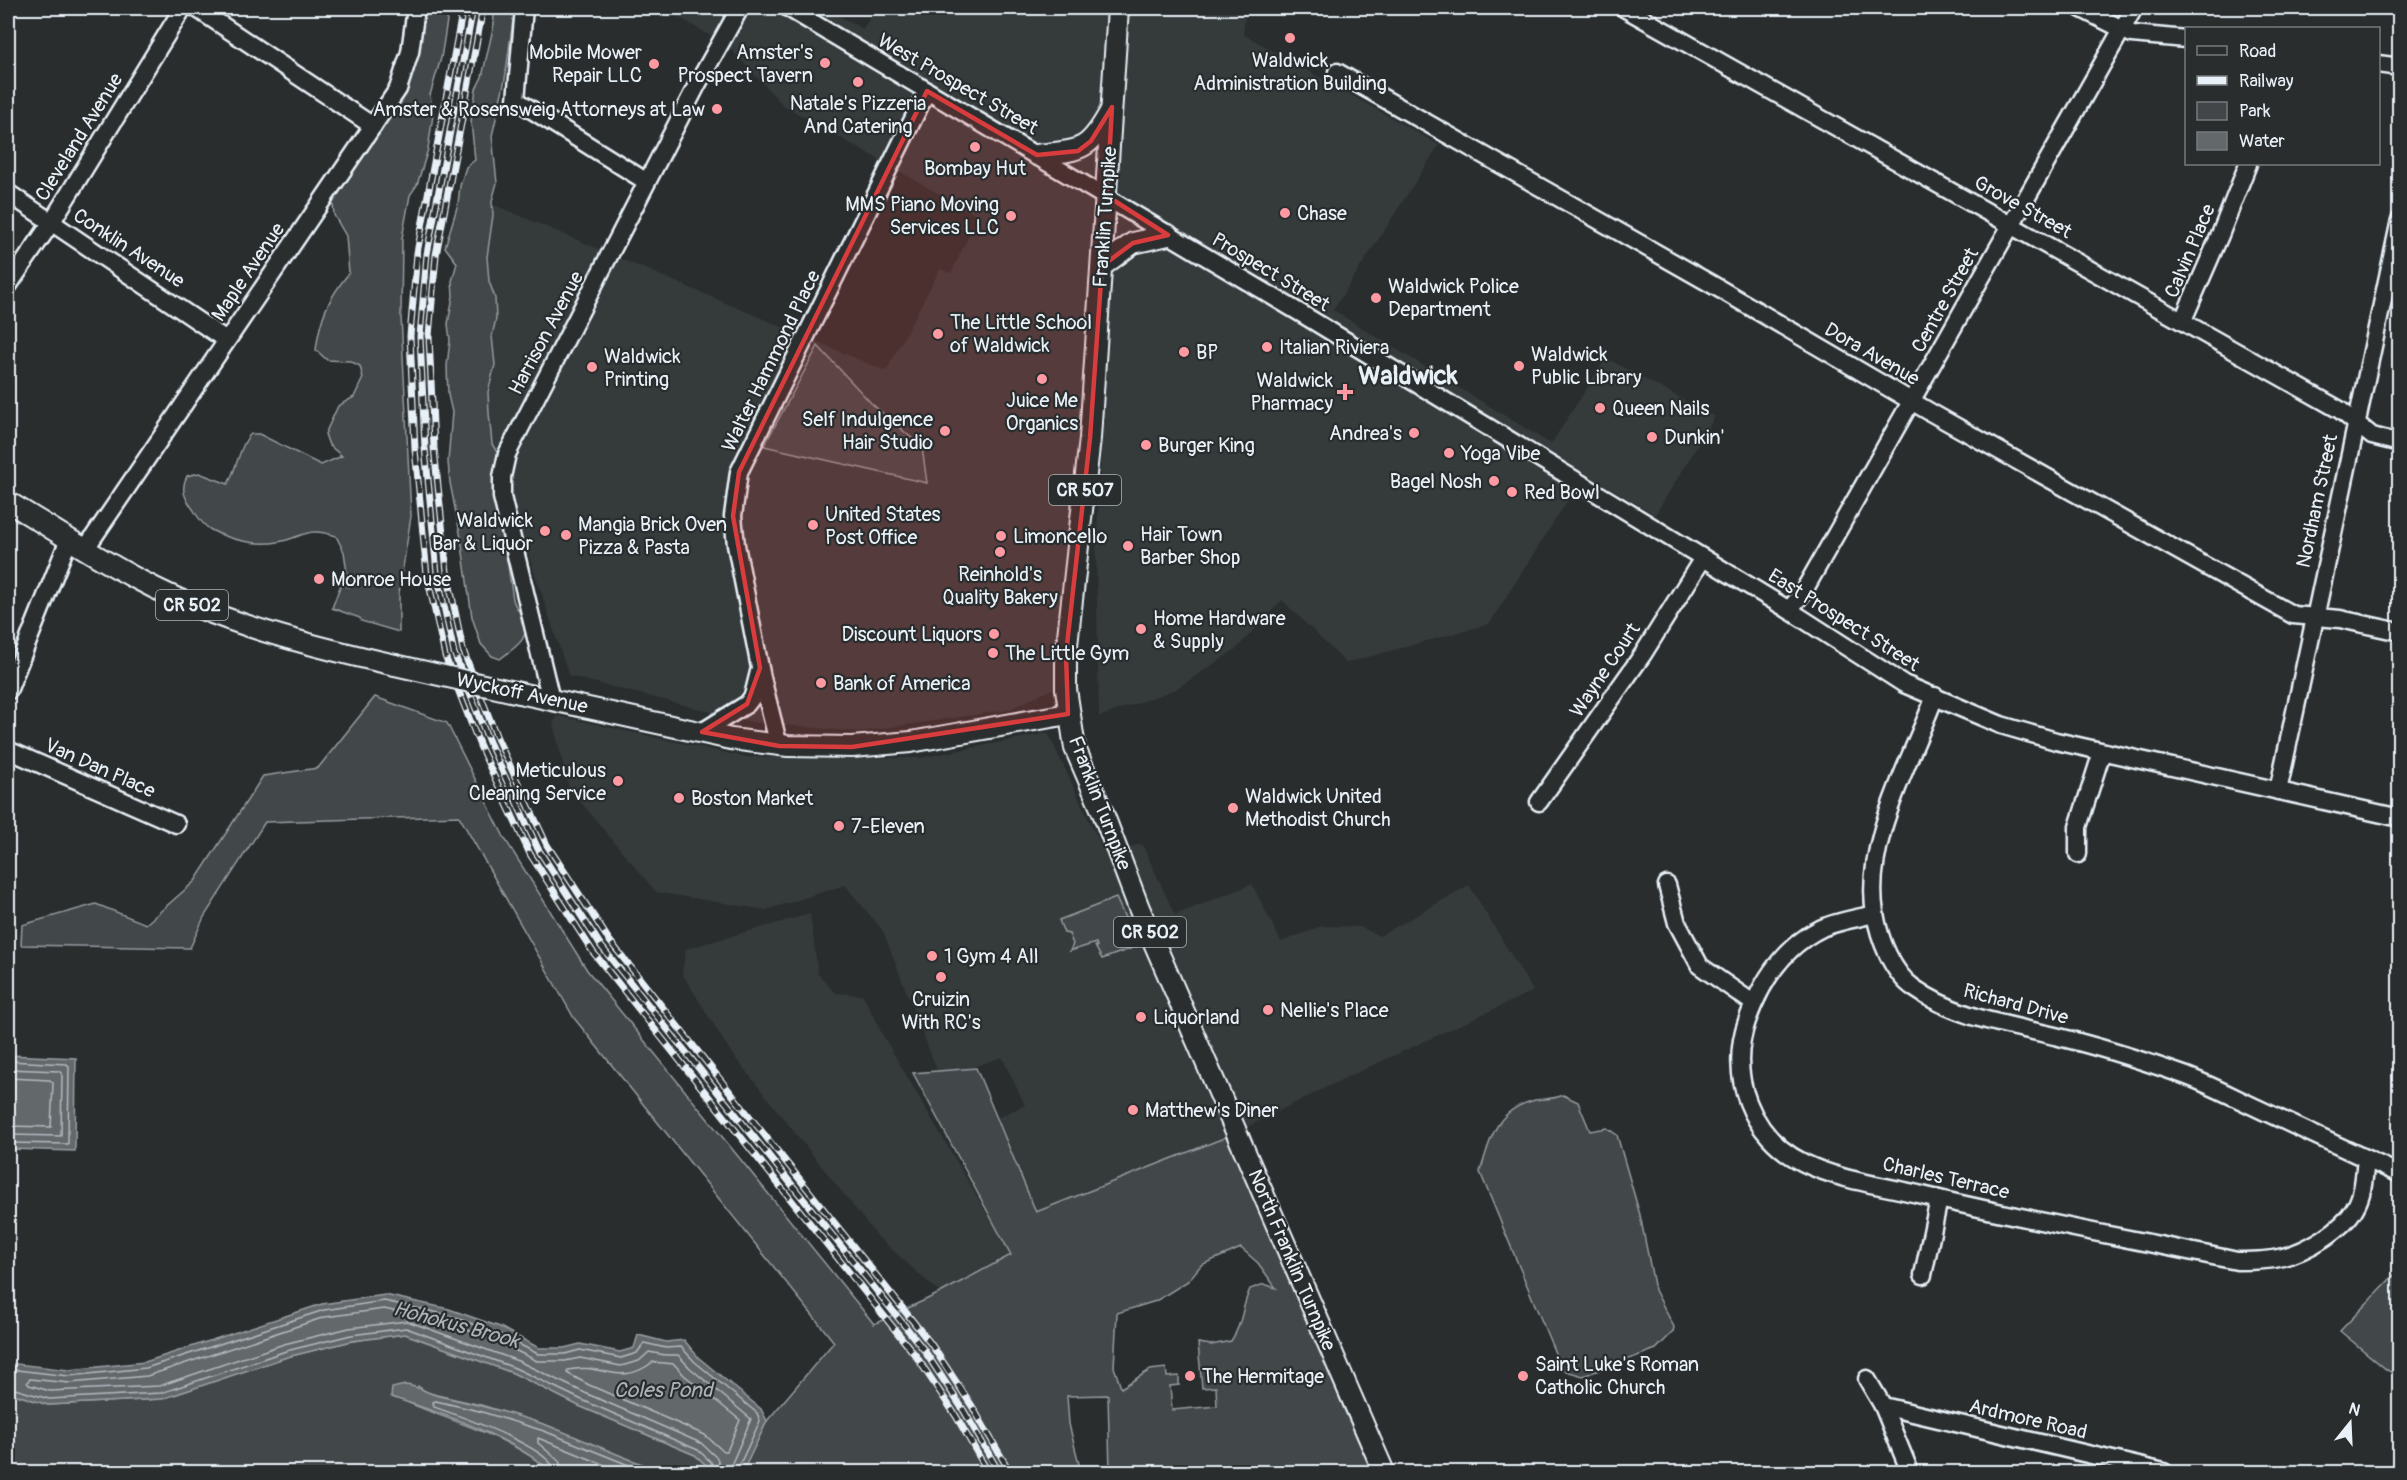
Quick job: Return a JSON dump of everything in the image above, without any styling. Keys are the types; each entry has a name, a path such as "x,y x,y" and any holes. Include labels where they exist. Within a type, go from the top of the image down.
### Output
{"main road":[{"name":"Franklin Turnpike","path":"1118,8 1090,438 1066,654 1068,714 1075,748 1103,813 1139,908 1242,1147"},
{"path":"1037,155 1079,150 1091,141 1112,107"},
{"path":"1102,266 1133,243 1168,236"},
{"name":"Wyckoff Avenue","path":"8,502 140,580 226,619 272,635 394,665 702,732 779,746 875,746 911,742 1068,714"},
{"name":"North Franklin Turnpike","path":"1242,1147 1384,1473"}],"street":[{"name":"Cleveland Avenue","path":"8,286 51,223 183,8"},
{"path":"196,8 373,126"},
{"name":"Maple Avenue","path":"86,548 398,89 405,71 416,8"},
{"path":"524,8 516,100 647,182"},
{"name":"Harrison Avenue","path":"551,700 502,497 502,477 507,454 647,182 740,8"},
{"name":"West Prospect Street","path":"788,8 1107,196"},
{"name":"Grove Street","path":"1624,8 2183,320 2340,410 2372,436 2400,442"},
{"path":"2080,8 2132,34 2185,39"},
{"name":"Centre Street","path":"1789,610 1802,594 2134,8"},
{"path":"2380,64 2400,67"},
{"name":"Dora Avenue","path":"1337,72 1703,279 1912,402 2293,615 2340,619 2400,632"},
{"name":"Walter Hammond Place","path":"779,746 760,668 736,544 733,516 740,472 927,91"},
{"name":"Calvin Place","path":"2183,320 2248,165"},
{"name":"Conklin Avenue","path":"8,193 210,327 226,340"},
{"name":"Prospect Street","path":"1107,196 1168,236 1414,383"},
{"name":"Nordham Street","path":"2278,791 2355,422 2396,249 2400,220"},
{"name":"East Prospect Street","path":"1414,383 1789,610 1904,684 2001,725 2102,752 2400,818"},
{"path":"8,691 69,538"},
{"name":"Wayne Court","path":"1539,802 1643,654 1703,558"},
{"name":"Walter Hammond Place","path":"702,732 747,704 753,696 760,668"},
{"name":"Richard Drive","path":"1935,696 1882,835 1874,868 1875,914 1883,944 1896,968 1911,986 1935,1002 1956,1012 1984,1021 2057,1036 2112,1051 2183,1075 2400,1174"},
{"name":"Van Dan Place","path":"8,750 176,824"},
{"path":"2078,854 2078,827 2102,752"},
{"path":"1667,885 1677,923 1700,966 1754,1003"},
{"name":"Charles Terrace","path":"1875,914 1824,927 1789,950 1772,971 1754,1003 1745,1028 1740,1054 1740,1073 1748,1103 1763,1130 1782,1148 1803,1162 1827,1171 1939,1199 2237,1261 2283,1257 2310,1246 2326,1236 2354,1210 2361,1194 2366,1159"},
{"path":"1923,1275 1939,1199"},
{"path":"1867,1379 1883,1406 1910,1473"},
{"name":"Ardmore Road","path":"1883,1406 2164,1473"}],"highlighted area":[{"path":"927,91 1037,155 1078,151 1091,141 1112,107 1107,196 1168,235 1133,243 1102,266 1090,438 1066,654 1068,714 852,747 779,746 702,732 747,704 760,668 733,516 739,472"}],"shaded area":[{"path":"663,8 825,8 863,29 876,8 1246,8 1243,34 1439,145 1333,310 1551,444 1606,358 1715,417 1655,515 1585,473 1489,624 1346,663 1282,600 1236,649 1176,689 1099,717 1096,555 1110,272 1057,687 1008,710 859,732 751,722 569,676 492,445 477,270 485,201 886,371 940,269 951,273 978,216 783,105 728,46"},
{"path":"558,716 744,757 920,758 1048,733 1104,852 1142,844 1175,915 1252,884 1281,942 1322,926 1360,927 1380,936 1469,885 1533,991 1341,1080 1229,1136 1036,1213 997,1118 1025,1105 1002,1057 940,1078 883,931 845,885 766,910 656,892 569,788 553,723"},
{"path":"810,914 818,974 835,993 863,995 881,1032 1011,1255 940,1293 877,1236 730,1051 682,973 686,949"}],"green space":[{"path":"425,8 449,8 441,58 430,95 433,115 428,149 417,185 410,195 402,238 401,316 411,516 399,593 399,632 361,621 360,618 332,608 341,584 349,587 344,552 336,536 312,532 270,543 227,537 211,530 201,521 186,498 184,485 187,476 199,473 228,484 244,443 251,434 259,434 321,465 342,456 329,445 325,434 338,406 354,397 363,378 360,366 350,361 327,360 316,350 326,309 349,273 346,236 334,215 333,204 337,188 411,71"},
{"path":"493,8 524,8 513,20 505,79 492,136 497,183 492,201 493,215 487,257 489,281 495,298 496,319 492,336 495,365 488,392 492,444 501,459 504,539 513,599 523,618 525,628 523,639 500,659 492,656 481,644 472,617 461,538 450,483 448,462 452,412 448,395 447,366 450,340 448,324 453,296 452,281 457,263 445,247 466,167 475,160 471,121 476,89 482,77 494,24"},
{"path":"818,346 871,403 922,447 927,483 764,446"},
{"path":"375,697 447,723 505,839 587,970 874,1324 940,1293 1011,1255 913,1073 976,1068 1036,1212 1229,1136 1287,1266 1343,1407 1372,1472 1110,1472 1108,1395 1067,1396 1069,1424 1081,1472 742,1472 767,1421 834,1342 574,1018 459,816 265,822 204,917 190,948 21,945 22,925 96,904 146,924 195,881 263,776 318,768","holes":["1241,1248 1258,1263 1276,1288 1264,1284 1250,1289 1238,1328 1231,1341 1211,1345 1198,1343 1202,1388 1216,1387 1217,1406 1172,1410 1170,1386 1179,1385 1179,1376 1167,1377 1166,1368 1150,1370 1121,1388 1114,1367 1117,1313 1156,1301 1188,1281 1201,1265"]},
{"path":"1116,898 1138,946 1102,959 1095,946 1097,946 1096,943 1070,951 1073,944 1069,934 1064,933 1059,920"},
{"path":"1563,1095 1578,1102 1590,1131 1607,1128 1617,1135 1640,1215 1655,1290 1674,1327 1673,1332 1656,1349 1583,1376 1562,1370 1480,1172 1492,1137 1503,1118 1511,1111 1535,1100"},
{"path":"2398,1271 2400,1272 2399,1376 2387,1370 2340,1331"},
{"path":"405,1334 513,1373 579,1406 695,1455 710,1472 665,1472 625,1459 546,1425 481,1405 428,1393 418,1386 407,1402 501,1440 519,1449 552,1472 8,1472 8,1392 48,1405 162,1399 287,1357 352,1341"}],"water":[{"path":"8,1055 76,1058 75,1151 8,1149"},
{"name":"Hohokus Brook","path":"385,1295 449,1309 500,1327 539,1348 564,1348 580,1344 620,1352 634,1348 638,1335 666,1342 684,1340 699,1358 761,1409 767,1421 744,1469 748,1472 710,1472 695,1455 579,1406 513,1373 405,1334 352,1341 287,1357 162,1399 48,1405 8,1392 8,1363 69,1370 145,1362 322,1304"},
{"name":"Coles Pond","path":"405,1385 546,1425 665,1472 552,1472 517,1447 476,1427 391,1397 392,1388"}],"railway":[{"path":"463,8 417,253 410,336 415,449 427,575 445,656 480,746 530,854 593,952 916,1356 956,1416 988,1472"},
{"path":"473,8 427,254 420,336 425,448 437,573 454,653 489,742 538,849 601,946 924,1350 964,1411 999,1472"},
{"path":"483,8 436,255 429,336 434,448 447,572 463,650 497,738 547,845 609,940 931,1344 972,1406 1010,1472"}],"place":[{"name":"Waldwick Administration Building","path":"1290,38"},
{"name":"Amster's Prospect Tavern","path":"825,63"},
{"name":"Mobile Mower Repair LLC","path":"654,64"},
{"name":"Natale's Pizzeria And Catering","path":"858,82"},
{"name":"Amster & Rosensweig Attorneys at Law","path":"717,109"},
{"name":"Bombay Hut","path":"975,147"},
{"name":"Chase","path":"1285,213"},
{"name":"MMS Piano Moving Services LLC","path":"1011,216"},
{"name":"Waldwick Police Department","path":"1376,298"},
{"name":"The Little School of Waldwick","path":"938,334"},
{"name":"Italian Riviera","path":"1267,347"},
{"name":"BP","path":"1184,352"},
{"name":"Waldwick Public Library","path":"1519,366"},
{"name":"Waldwick Printing","path":"592,367"},
{"name":"Juice Me Organics","path":"1042,379"},
{"name":"Waldwick Pharmacy","path":"1345,392"},
{"name":"Queen Nails","path":"1600,408"},
{"name":"Self Indulgence Hair Studio","path":"945,431"},
{"name":"Andrea's","path":"1414,433"},
{"name":"Dunkin'","path":"1652,437"},
{"name":"Burger King","path":"1146,445"},
{"name":"Yoga Vibe","path":"1449,453"},
{"name":"Bagel Nosh","path":"1494,481"},
{"name":"Red Bowl","path":"1512,492"},
{"name":"United States Post Office","path":"813,525"},
{"name":"Waldwick Bar & Liquor","path":"545,531"},
{"name":"Mangia Brick Oven Pizza & Pasta","path":"566,535"},
{"name":"Limoncello","path":"1001,536"},
{"name":"Hair Town Barber Shop","path":"1128,546"},
{"name":"Reinhold's Quality Bakery","path":"1000,552"},
{"name":"Monroe House","path":"319,579"},
{"name":"Home Hardware & Supply","path":"1141,629"},
{"name":"Discount Liquors","path":"994,634"},
{"name":"The Little Gym","path":"993,653"},
{"name":"Bank of America","path":"821,683"},
{"name":"Meticulous Cleaning Service","path":"618,781"},
{"name":"Boston Market","path":"679,798"},
{"name":"Waldwick United Methodist Church","path":"1233,808"},
{"name":"7-Eleven","path":"839,826"},
{"name":"1 Gym 4 All","path":"932,956"},
{"name":"Cruizin With RC's","path":"941,977"},
{"name":"Nellie's Place","path":"1268,1010"},
{"name":"Liquorland","path":"1141,1017"},
{"name":"Matthew's Diner","path":"1133,1110"},
{"name":"The Hermitage","path":"1190,1376"},
{"name":"Saint Luke's Roman Catholic Church","path":"1523,1376"}],"district":[{"name":"Waldwick","path":"1408,376"}]}
